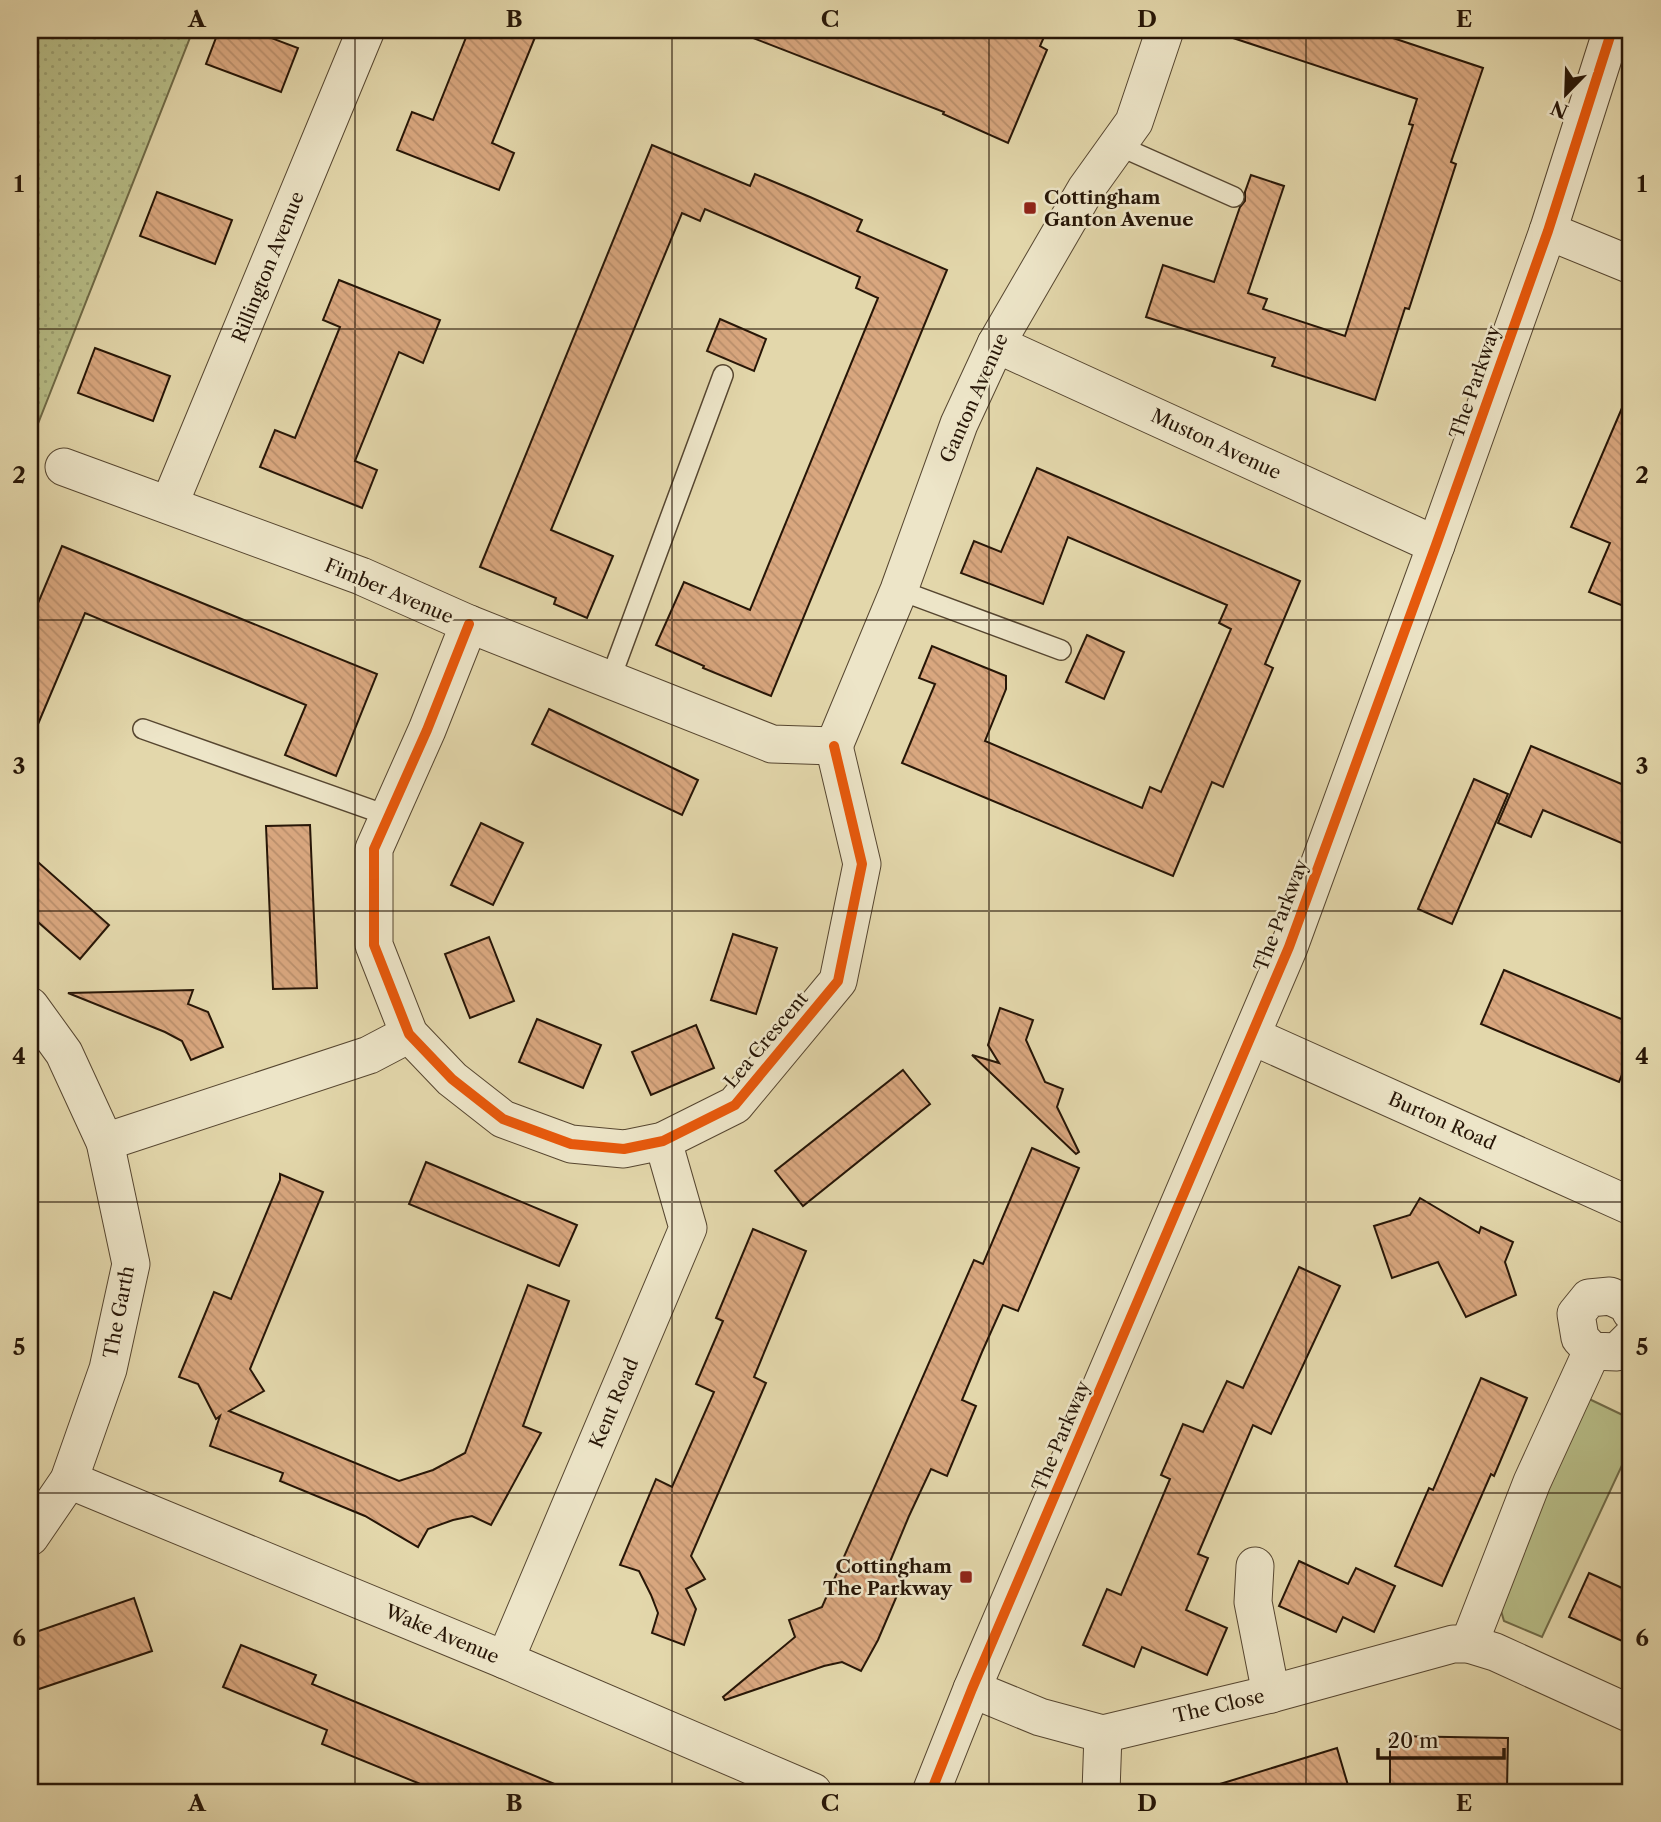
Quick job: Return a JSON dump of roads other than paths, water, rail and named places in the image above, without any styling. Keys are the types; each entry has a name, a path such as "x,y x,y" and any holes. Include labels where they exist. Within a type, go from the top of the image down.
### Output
{"street":[{"name":"Rillington Avenue","path":"169,505 366,30"},
{"name":"The Parkway","path":"931,1792 972,1689 1289,947 1548,231 1612,30"},
{"name":"Ganton Avenue","path":"834,746 898,590 959,425 996,344 1086,189 1134,122 1159,32"},
{"path":"1548,231 1631,265"},
{"name":"Muston Avenue","path":"996,344 1436,545"},
{"name":"Fimber Avenue","path":"64,467 361,576 469,624 772,744 834,746"},
{"name":"Lea Crescent","path":"469,624 427,730 374,849 374,945 409,1034 452,1079 503,1119 570,1144 624,1149 663,1141 735,1105 838,981 862,864 834,746"},
{"name":"The Garth","path":"30,1006 64,1053 105,1142 131,1264 108,1369 69,1480 30,1538"},
{"path":"105,1142 369,1055 409,1034"},
{"name":"Burton Road","path":"1252,1036 1631,1206"},
{"name":"Kent Road","path":"505,1660 688,1228 663,1141"},
{"path":"1631,1312 1627,1304 1610,1296 1589,1298 1576,1314 1580,1338 1592,1351 1617,1352 1631,1338"},
{"path":"1469,1644 1532,1482 1592,1351"},
{"name":"Wake Avenue","path":"69,1480 505,1660 813,1792"},
{"path":"1255,1566 1253,1602 1271,1694"},
{"name":"The Close","path":"972,1689 1040,1717 1103,1734 1271,1694 1453,1644 1469,1644 1495,1652 1631,1714"},
{"path":"1101,1792 1103,1734"}],"lane":[{"path":"1117,145 1234,197"},
{"path":"610,680 723,375"},
{"path":"898,590 1061,650"},
{"path":"143,729 389,816"}],"place":[{"name":"Cottingham Ganton Avenue","path":"1030,208"},
{"name":"Cottingham The Parkway","path":"966,1577"}]}
